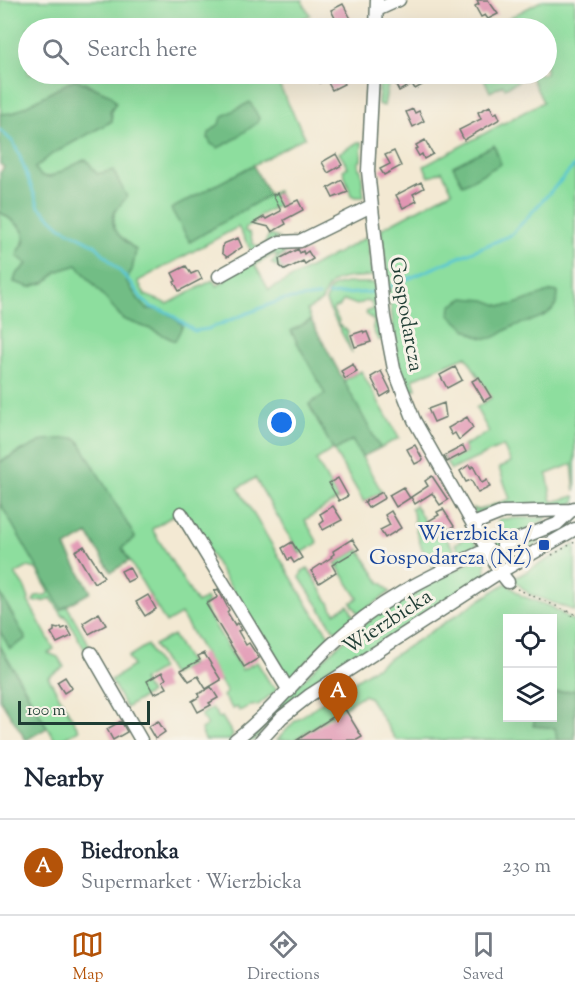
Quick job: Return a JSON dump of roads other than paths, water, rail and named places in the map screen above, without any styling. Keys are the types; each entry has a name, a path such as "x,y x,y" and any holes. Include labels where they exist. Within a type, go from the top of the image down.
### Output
{"street":[{"path":"377,5 399,0"},
{"name":"Gospodarcza","path":"372,84 368,171 387,334 397,378 414,420 500,572 508,582"},
{"path":"219,276 280,242 300,241 371,206"},
{"path":"473,524 503,512 573,509"},
{"path":"503,545 556,524 573,509"},
{"path":"181,513 289,691"},
{"name":"Wierzbicka","path":"261,740 282,717 300,702 500,572 575,529"},
{"path":"234,740 254,725 289,691 330,646 380,605 436,573 488,549"},
{"path":"91,653 141,740"}],"waterway":[{"path":"0,130 13,142 39,207 61,227 95,245 151,307 169,313 194,331 208,329 281,300 319,296"},
{"path":"389,287 511,235 575,165"},
{"path":"328,295 373,292"}],"place":[{"name":"Wierzbicka / Gospodarcza (NŻ)","path":"544,545"},
{"name":"Biedronka","path":"338,723"}]}
